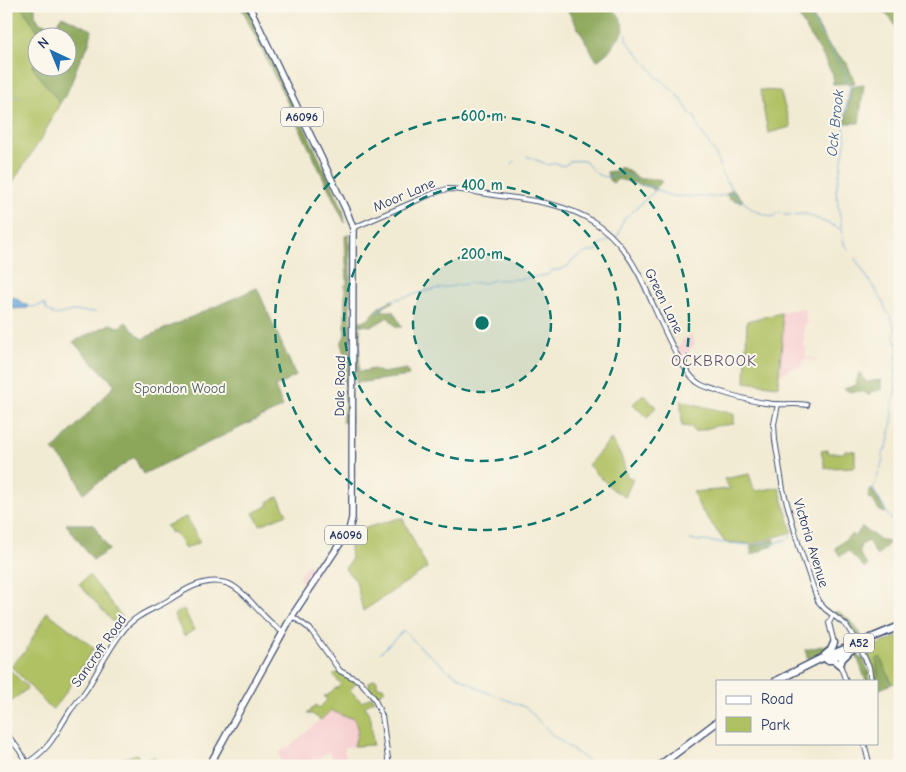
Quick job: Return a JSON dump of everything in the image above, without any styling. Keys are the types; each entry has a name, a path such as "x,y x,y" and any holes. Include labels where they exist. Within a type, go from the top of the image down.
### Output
{"highway":[{"name":"A52","path":"778,680 842,649 900,626"},
{"name":"A52","path":"786,680 827,660 900,630"},
{"path":"834,642 837,648 842,649"},
{"path":"818,660 831,650 834,642"},
{"path":"827,660 834,660 840,664 844,657 854,649"},
{"path":"659,766 716,723"},
{"path":"665,766 716,727"}],"main road":[{"name":"Dale Road","path":"209,766 292,616 351,525 353,228 348,212 249,6"}],"street":[{"name":"Moor Lane","path":"353,228 439,191 448,189 461,190 540,201 576,212 600,225 627,253"},
{"name":"Green Lane","path":"627,253 646,288 682,365 698,383 752,401 778,404"},
{"path":"778,404 807,405"},
{"name":"Victoria Avenue","path":"778,404 774,432 780,472 793,527 813,590 820,604 846,625 854,636 870,667 871,680"},
{"name":"Sancroft Road","path":"27,764 54,739 70,711 87,689 104,659 128,625 136,618 180,593 206,582 213,581 229,584 237,589 273,626 283,632"},
{"path":"833,615 829,623 834,642"},
{"path":"292,616 310,629 340,671 347,676 358,679 374,698 382,716 389,766"},
{"path":"840,664 846,680"},
{"path":"6,733 17,746 27,764"},
{"path":"864,744 870,766"}],"shaded area":[{"path":"804,308 807,323 804,328 806,357 817,359 816,362 805,359 801,367 793,368 779,375 783,325 780,312"},
{"path":"691,335 695,344 689,350 690,352 681,356 676,347 682,344 681,341"},
{"path":"308,563 319,571 309,586 298,578"},
{"path":"331,710 343,716 354,718 358,731 354,746 344,748 346,758 334,763 329,751 309,766 285,766 278,753 293,744"}],"green space":[{"path":"6,6 21,6 36,28 28,28 28,78 41,78 60,103 41,139 6,192"},
{"path":"21,6 35,6 35,15 39,22 56,25 62,16 92,30 88,46 78,65 78,28 36,28"},
{"path":"241,6 247,6 343,209 345,223"},
{"path":"565,6 610,6 620,17 624,30 608,52 597,61"},
{"path":"887,6 900,6 900,31 898,32 894,23 883,10"},
{"path":"809,10 829,46 847,63 855,83 833,84 833,74 797,13"},
{"path":"41,78 73,78 60,103"},
{"path":"864,85 859,123 845,123 851,87"},
{"path":"760,90 780,91 791,127 768,133"},
{"path":"618,168 623,168 640,179 659,179 662,182 654,190 618,179 613,183 609,180 607,172 615,171"},
{"path":"733,189 743,200 741,202 730,199 726,194"},
{"path":"349,235 350,385 344,385 345,357 341,344 345,335 345,285 347,284 345,236"},
{"name":"Spondon Wood","path":"257,288 296,376 275,387 283,407 143,474 134,457 83,493 74,472 53,450 115,385 73,342 110,324 119,327 126,322 142,339"},
{"path":"392,300 393,302 385,306 381,311 393,311 402,327 396,327 388,317 373,326 356,325 356,322 368,320 379,307"},
{"path":"781,313 783,330 778,386 745,382 747,321"},
{"path":"356,328 360,328 359,372 373,369 382,373 407,369 409,376 356,383"},
{"path":"859,373 861,373 866,382 881,380 881,390 871,392 870,396 864,392 844,389 856,385"},
{"path":"344,390 350,390 350,423 342,422 345,403"},
{"path":"643,394 656,407 647,418 633,404"},
{"path":"681,401 734,414 734,424 716,426 694,432 692,427 682,426"},
{"path":"611,439 621,456 627,476 633,479 625,497 611,488 588,465"},
{"path":"828,450 828,453 844,453 845,450 855,451 855,467 825,468 821,451"},
{"path":"749,474 754,489 757,491 779,487 792,532 751,544 725,542 700,508 693,492 730,489 724,479"},
{"path":"871,488 885,513 879,510 872,499 868,498"},
{"path":"278,497 287,514 260,525 253,513 269,505 268,502"},
{"path":"186,517 200,542 185,549 175,532 171,533 166,526"},
{"path":"400,518 403,519 427,568 363,611 356,581 345,569 351,560 349,535 351,532"},
{"path":"66,524 93,524 109,550 93,560"},
{"path":"862,527 880,540 885,540 889,543 877,556 869,542 867,541 861,545 861,556 868,565 865,568 848,551 840,556 835,548 852,534 855,537"},
{"path":"775,539 773,545 751,555 751,546"},
{"path":"89,575 122,617 115,624 79,584"},
{"path":"184,609 194,630 184,636 174,615"},
{"path":"838,611 852,622 862,637 858,639 849,626 834,613"},
{"path":"47,612 94,648 52,710 11,666 26,650"},
{"path":"900,636 900,680 892,684 880,657 878,675 874,680 873,668 864,650"},
{"path":"830,644 829,649 808,659 805,650"},
{"path":"856,654 861,659 863,658 869,673 869,680 866,680"},
{"path":"880,657 892,684 878,690 878,680 875,680 878,675 876,660"},
{"path":"6,666 28,688 6,706"},
{"path":"339,672 357,682 350,690 362,702 372,696 374,700 365,706 371,719 373,745 354,746 358,731 354,718 343,716 331,710 321,720 312,714 307,714 316,705 319,708 327,700 324,696 327,696 341,684 333,675"},
{"path":"374,679 377,680 377,686 383,687 385,690 376,696 369,687 369,683"},
{"path":"137,754 140,763 154,757 157,766 119,766 117,760"}],"water":[{"path":"14,297 28,306 28,308 6,311 6,303"}],"waterway":[{"name":"Ock Brook","path":"806,6 817,28 844,71 850,87 843,123 846,139 836,191 844,244 849,250"},
{"path":"626,34 626,40 656,77 662,80 681,99 691,115 696,118 698,127 716,155 722,174 734,192"},
{"path":"6,97 19,96"},
{"path":"527,156 548,165 556,163 563,166 571,161 585,161 599,175 605,177 628,175 640,185 649,186 672,196 713,197 735,193 738,200 763,214 773,217 778,212 785,215 806,214 843,230"},
{"path":"512,164 515,161"},
{"path":"615,237 619,235 625,218 656,190"},
{"path":"380,313 377,311 390,301 430,290 471,283 485,283 493,280 522,279 547,275 553,270 560,270 568,266 572,260 585,253 596,251 601,244 611,239"},
{"name":"Ock Brook","path":"854,257 883,302 896,330 894,336 898,347 896,384 892,406 893,416 880,469"},
{"path":"27,306 34,307 44,304 47,310 55,315 73,311 95,312"},
{"name":"Ock Brook","path":"879,472 873,489 890,518 894,521 900,537"},
{"path":"759,545 767,543 770,545 792,537"},
{"path":"690,540 751,545"},
{"path":"380,653 403,631"},
{"path":"404,631 448,670 481,690 527,708 551,734 595,766"}],"district":[{"name":"OCKBROOK","path":"714,361"}]}
